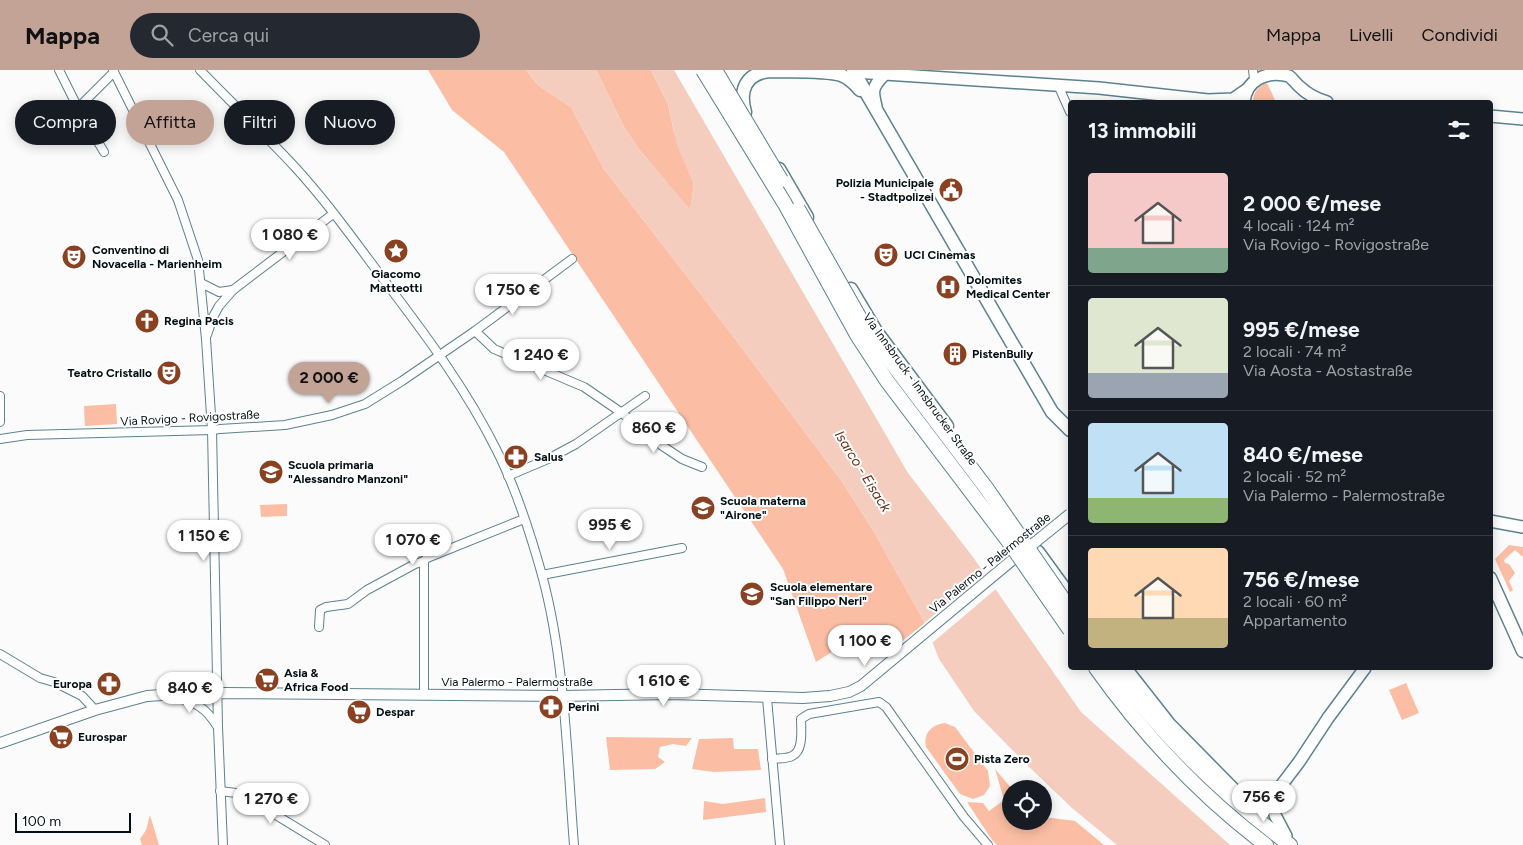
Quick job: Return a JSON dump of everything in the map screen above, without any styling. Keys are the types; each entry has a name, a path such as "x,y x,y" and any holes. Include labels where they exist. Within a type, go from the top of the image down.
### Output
{"highway":[{"path":"703,70 785,204 857,335 882,374 1004,535 1068,627"},
{"path":"715,70 793,199 866,329 986,489 1068,604"},
{"path":"1098,670 1176,765 1216,803 1266,845"},
{"path":"1114,670 1187,755 1227,794 1288,841"}],"main road":[{"name":"Via Innsbruck - Innsbrucker Straße","path":"721,70 876,330 1068,593"},
{"path":"745,112 742,91 756,74 769,71 817,72 841,75 855,85 876,109"},
{"path":"853,71 884,75 1058,85 1201,100"},
{"path":"853,71 1052,412 1068,428"},
{"path":"1244,100 1246,90 1254,75 1268,71 1281,72 1290,76 1302,93 1302,100"},
{"path":"876,109 873,89 876,82 884,75"},
{"path":"1299,87 1308,94 1322,100"},
{"path":"1222,100 1233,99 1246,90"},
{"path":"1493,116 1523,119"},
{"path":"972,460 976,481 992,511 1053,596 1068,606"},
{"path":"1493,523 1523,527"},
{"path":"1494,592 1523,652"},
{"path":"1127,670 1170,724 1225,783 1288,841 1298,845"},
{"path":"1288,841 1275,815 1273,800 1277,791 1300,762 1328,718 1364,670"}],"street":[{"path":"59,70 74,100"},
{"path":"200,70 294,166 355,242 440,355 476,411 497,450 524,519 542,575 555,631 574,845"},
{"path":"86,100 114,71 178,200 198,260 212,430 217,693 223,845"},
{"path":"1058,85 1068,108"},
{"path":"100,145 104,152"},
{"path":"206,339 211,320 233,290 333,214"},
{"name":"Via Rovigo - Rovigostraße","path":"0,439 27,435 212,430 285,425 332,415 365,404 402,381 475,331 572,259"},
{"path":"201,283 219,292 233,290"},
{"path":"475,331 494,349 584,387 622,413 668,450 682,459 702,467"},
{"path":"0,396 0,422"},
{"path":"508,476 548,459 576,444 644,396"},
{"path":"1052,412 1057,425 1068,435"},
{"name":"Via Palermo - Palermostraße","path":"0,743 94,710 147,696 217,693 562,696 670,694 767,698 830,696 849,692 861,686 885,667 1068,516"},
{"path":"319,627 320,610 326,607 348,604 367,590 414,564 424,562 427,558 524,519"},
{"path":"542,575 682,548"},
{"path":"424,562 424,694"},
{"path":"0,654 40,678 54,682 82,696 94,710"},
{"name":"Via Palermo - Palermostraße","path":"169,695 204,708 218,727"},
{"path":"767,698 780,845"},
{"path":"772,759 792,756 797,752 800,743 801,718 809,714 879,702 886,707 964,817 988,845"},
{"path":"220,791 236,792 248,798 325,845"}],"shaded area":[{"path":"428,70 526,70 538,85 571,107 604,169 733,336 843,483 873,530 925,623 888,652 866,630 816,662 783,569 504,152 452,110"},
{"path":"596,70 651,70 668,104 674,132 694,185 690,210 638,148 624,127"},
{"path":"1267,83 1275,100 1253,100 1257,90"},
{"path":"116,404 117,424 85,426 84,406"},
{"path":"287,504 287,516 261,517 260,505"},
{"path":"1509,545 1523,547 1523,557 1515,550 1504,560 1515,573 1509,581 1513,590 1510,592 1495,559"},
{"path":"1406,683 1419,713 1402,720 1389,690"},
{"name":"Pista Zero","path":"945,723 955,727 988,771 990,786 984,795 973,799 960,794 926,747 925,742 929,730"},
{"path":"606,737 692,738 686,746 673,744 660,747 658,757 665,762 655,769 610,770"},
{"path":"733,738 734,749 758,749 761,770 714,772 692,769 699,739"},
{"path":"995,769 1004,780 1002,780 1002,793"},
{"path":"765,798 766,812 703,820 704,801 723,804"},
{"path":"1002,801 1002,830 1052,830 1052,818 1075,821 1104,845 997,845 967,802 983,803 989,811"},
{"path":"150,815 159,845 142,845 140,839 146,830"}],"water":[{"name":"Isarco - Eisack","path":"526,70 596,70 624,127 638,148 690,209 694,185 677,145 668,104 651,70 674,70 908,473 973,557 1081,712 1230,845 1117,845 1072,808 1052,789 1052,780 1043,780 974,711 939,659 925,623 873,530 843,483 733,336 604,169 571,107 538,85"}],"pier":[{"path":"986,572 997,588 931,644 923,624"}],"place":[{"name":"Polizia Municipale - Stadtpolizei","path":"951,190"},
{"name":"Giacomo Matteotti","path":"396,251"},
{"name":"UCI Cinemas","path":"886,255"},
{"name":"Conventino di Novacella - Marienheim","path":"74,257"},
{"name":"Dolomites Medical Center","path":"948,287"},
{"name":"Regina Pacis","path":"147,321"},
{"name":"PistenBully","path":"955,354"},
{"name":"Teatro Cristallo","path":"169,373"},
{"name":"Salus","path":"516,457"},
{"name":"Scuola primaria \"Alessandro Manzoni\"","path":"271,472"},
{"name":"Scuola materna \"Airone\"","path":"703,508"},
{"name":"Scuola elementare \"San Filippo Neri\"","path":"752,594"},
{"name":"Asia & Africa Food","path":"267,680"},
{"name":"Europa","path":"109,684"},
{"name":"Perini","path":"551,707"},
{"name":"Despar","path":"359,712"},
{"name":"Eurospar","path":"61,737"},
{"name":"Pista Zero","path":"957,759"}]}
